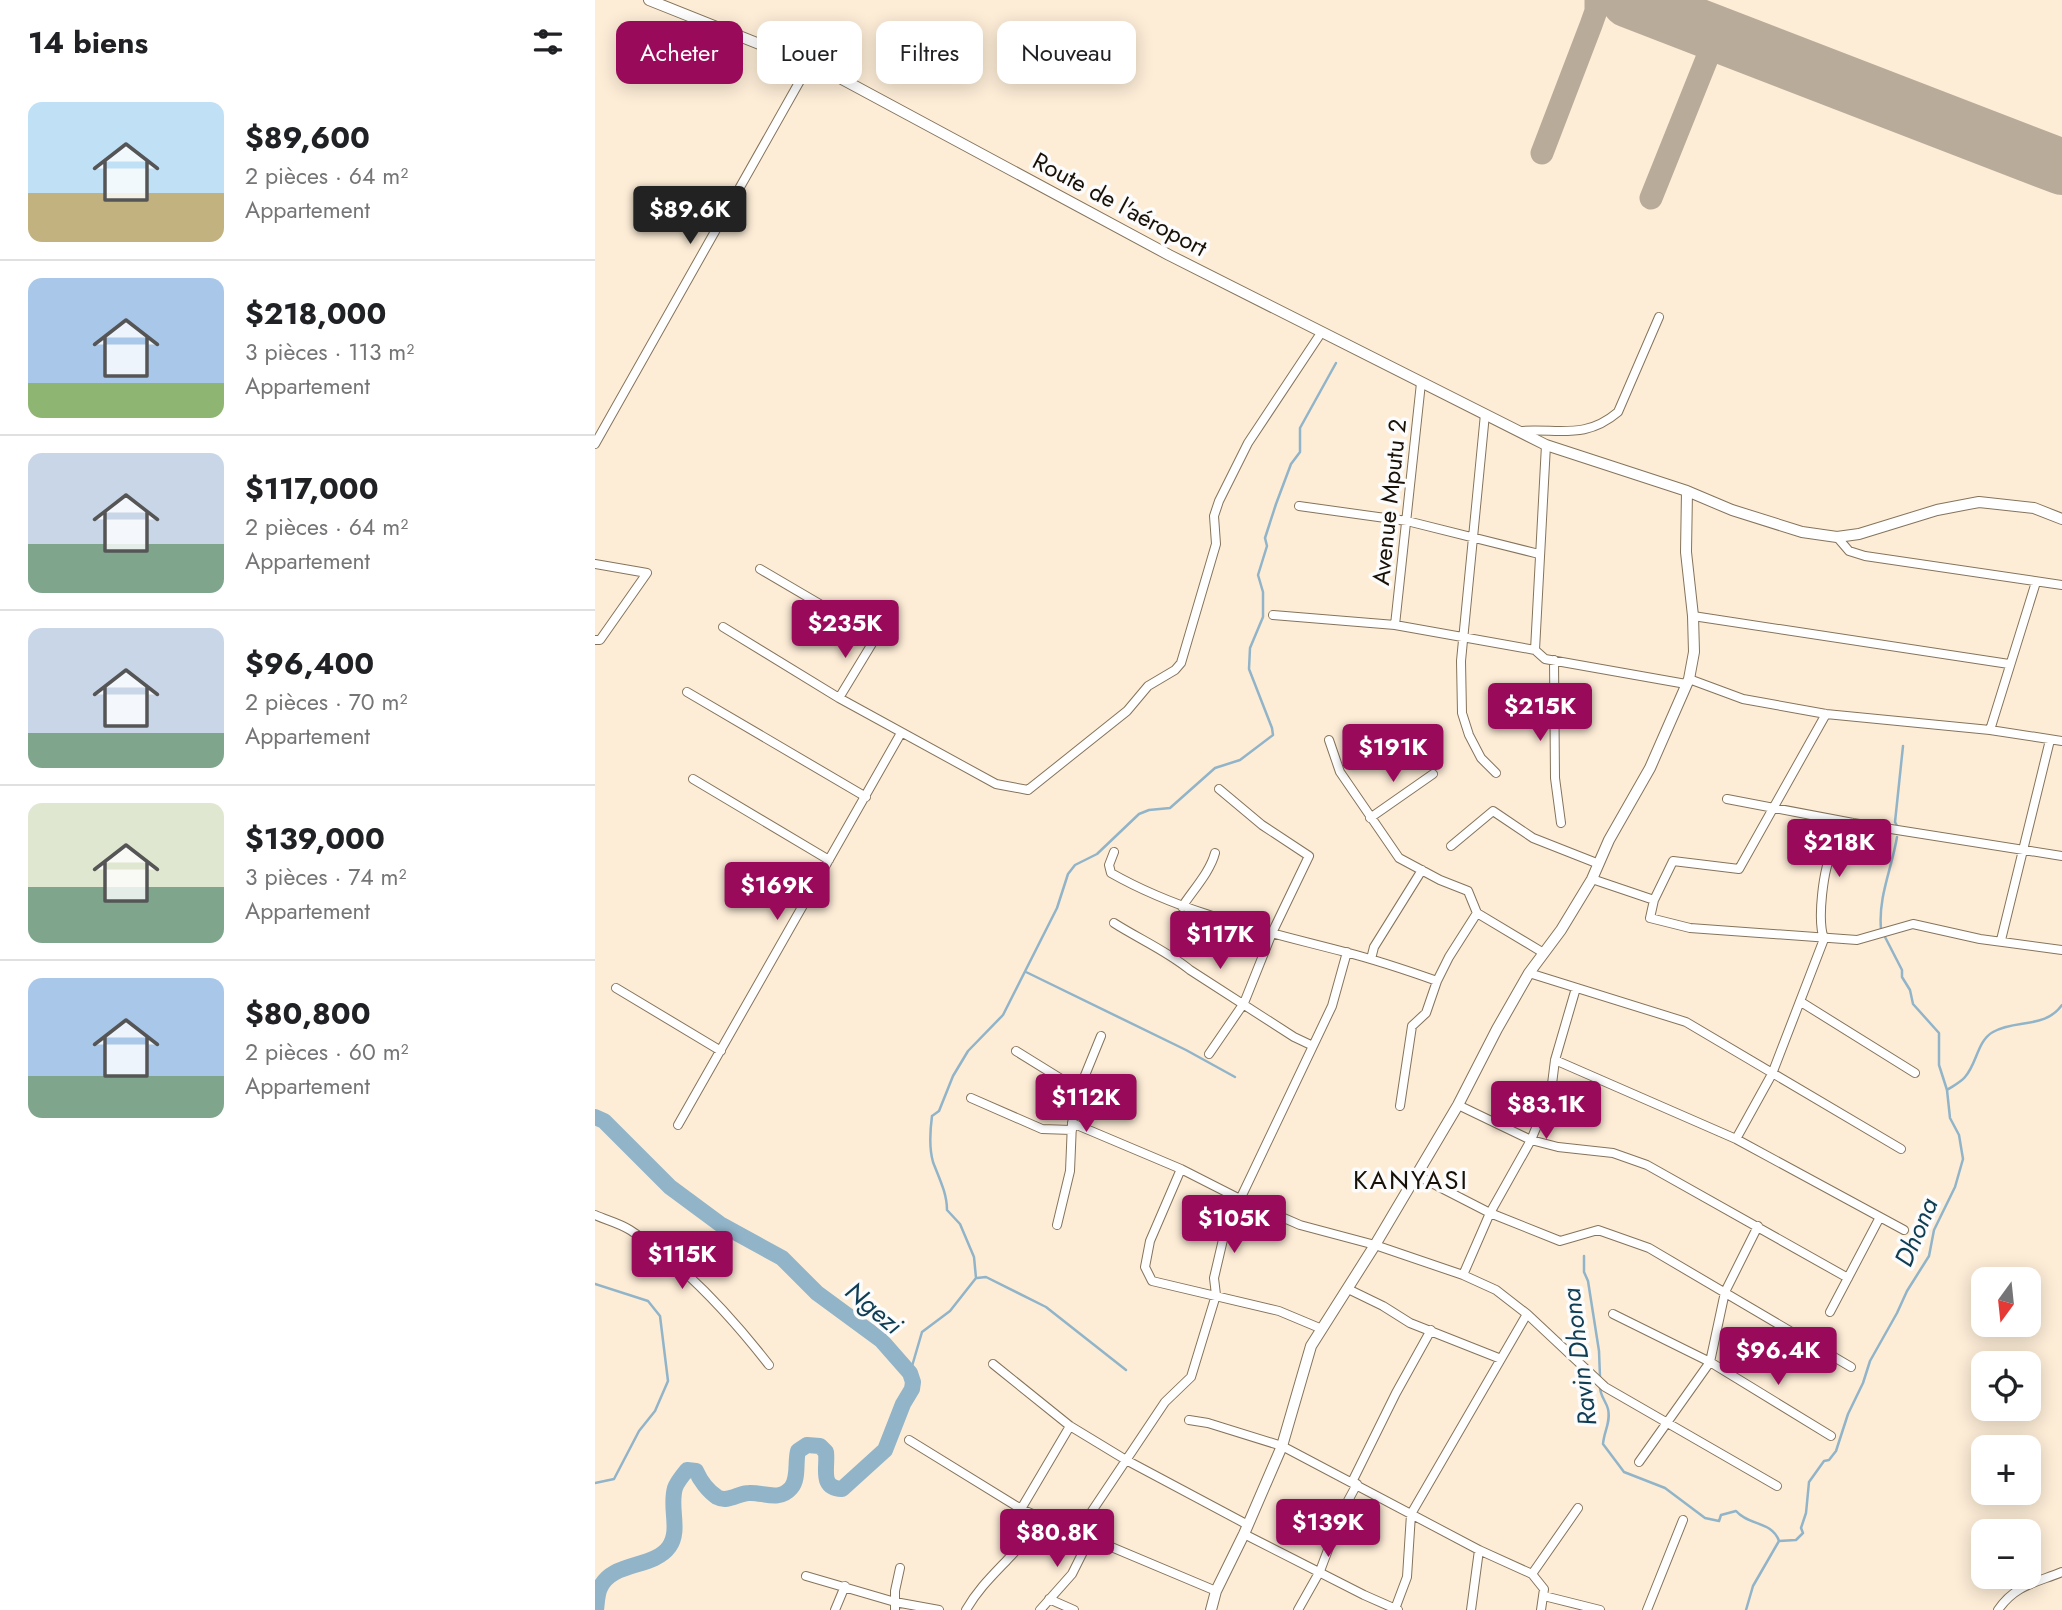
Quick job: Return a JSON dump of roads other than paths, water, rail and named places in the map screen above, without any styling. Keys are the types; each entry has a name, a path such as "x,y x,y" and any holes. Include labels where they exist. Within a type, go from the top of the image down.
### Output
{"street":[{"name":"Route de l'aéroport","path":"649,0 757,42"},
{"path":"595,444 798,84"},
{"name":"Route de l'aéroport","path":"849,84 1169,256 1546,445 1802,532 1837,537 1859,534 1937,510 1979,502 2034,508 2062,519"},
{"path":"1519,431 1586,431 1607,422 1618,412 1659,317"},
{"path":"723,627 839,698 996,784 1028,790 1127,711 1148,686 1175,670 1185,652 1216,544 1215,516 1219,501 1248,443 1321,333"},
{"name":"Avenue Mputu 2","path":"1395,625 1421,383"},
{"path":"1485,414 1461,662 1462,713 1469,735 1482,758 1496,773"},
{"path":"1535,650 1546,445"},
{"path":"1211,1610 1216,1591 1282,1446 1311,1346 1458,1105 1529,972 1561,930 1592,879 1609,841 1650,768 1687,681 1694,652 1686,552 1687,491"},
{"path":"1299,506 1407,521 1539,554"},
{"path":"1837,537 1849,551 1865,556 2062,585"},
{"path":"595,564 647,573 600,640 595,640"},
{"path":"760,569 876,637 839,698"},
{"path":"1990,730 2036,582"},
{"path":"1273,615 1395,625 1464,635 1535,650 1545,659 1687,681 1743,699 1826,714 1990,730 2062,741"},
{"path":"1693,615 2009,664"},
{"path":"1554,660 1555,778 1561,823"},
{"path":"687,692 866,797"},
{"path":"1826,714 1739,869 1673,861 1654,900 1650,918 1690,928 1857,940 1913,924 1980,939 2062,950"},
{"path":"678,1125 901,733"},
{"path":"1329,740 1340,772 1399,858 1468,891 1477,913 1542,952"},
{"path":"2001,940 2050,740"},
{"path":"1370,818 1433,774"},
{"path":"693,779 829,860"},
{"path":"1209,1054 1244,1003 1272,933 1309,856 1262,825 1219,789"},
{"path":"1727,799 1853,823 2062,856"},
{"path":"1451,846 1493,811 1533,838 1599,864"},
{"path":"1736,1139 1772,1074 1801,1002 1824,939 1820,929 1825,872 1832,852 1853,823"},
{"path":"1114,852 1109,865 1111,873 1141,890 1182,907 1347,952 1437,981"},
{"path":"1182,907 1200,879 1212,867 1215,853"},
{"path":"1371,959 1374,947 1422,870"},
{"path":"1592,879 1654,900"},
{"path":"1400,1106 1412,1026 1426,1013 1449,957 1477,913"},
{"path":"1114,923 1175,957 1190,970 1294,1037 1313,1046"},
{"path":"1078,1532 1165,1402 1191,1377 1216,1295 1215,1278 1224,1231 1332,1006 1347,952"},
{"path":"1529,972 1686,1022 1901,1149"},
{"path":"616,988 721,1051"},
{"path":"1463,1275 1490,1213 1531,1140 1551,1092 1555,1060 1576,988"},
{"path":"1801,1002 1915,1073"},
{"path":"1057,1225 1070,1171 1072,1127 1079,1090 1101,1036"},
{"path":"1016,1051 1079,1090"},
{"path":"1555,1060 1736,1139 1904,1230"},
{"path":"971,1098 1042,1129 1072,1127 1181,1169 1300,1225 1375,1245 1463,1275 1496,1290 1527,1314 1605,1387 1777,1486"},
{"path":"1458,1105 1531,1140 1558,1147 1613,1153 1647,1164 1848,1278"},
{"path":"1181,1169 1150,1241 1145,1267 1152,1282 1279,1311 1322,1329"},
{"path":"1416,1175 1490,1213 1560,1241 1598,1230 1649,1248 1851,1367"},
{"path":"595,1215 628,1228 674,1261 748,1338 769,1366"},
{"path":"1830,1312 1880,1217"},
{"path":"1639,1462 1710,1362 1725,1292 1758,1226"},
{"path":"1348,1289 1410,1322 1501,1359"},
{"path":"993,1364 1070,1426 1126,1460 1320,1571 1397,1609 1407,1577 1411,1514 1527,1314"},
{"path":"1613,1314 1710,1362 1831,1436"},
{"path":"1298,1610 1320,1571 1343,1510 1396,1392 1431,1329"},
{"path":"1189,1420 1208,1423 1282,1446 1479,1550 1532,1573 1543,1589 1541,1610"},
{"path":"1021,1508 1070,1426"},
{"path":"909,1440 1041,1518 1216,1591"},
{"path":"1532,1573 1578,1508"},
{"path":"966,1610 975,1593 1010,1558 1041,1518"},
{"path":"1647,1610 1683,1520"},
{"path":"1040,1610 1072,1574 1090,1538"},
{"path":"1471,1610 1479,1550"},
{"path":"895,1606 900,1568"},
{"path":"1998,1610 2008,1595 2016,1590 2062,1572"},
{"path":"806,1576 895,1606 939,1610"},
{"path":"835,1610 845,1587"},
{"path":"1544,1596 1600,1610"},
{"path":"1049,1599 1074,1610"}],"waterway":[{"path":"910,1373 922,1332 950,1311 976,1278 974,1257 960,1224 947,1210 931,1151 932,1116 939,1111 953,1076 968,1051 1003,1015 1057,908 1068,874 1075,865 1097,854 1139,814 1170,808 1215,768 1240,760 1273,735 1249,669 1250,648 1263,617 1263,592 1258,575 1267,546 1265,538 1276,504 1291,464 1300,452 1300,428 1336,363"},
{"name":"Dhona","path":"1898,828 1895,822 1903,746"},
{"name":"Dhona","path":"1881,929 1883,894 1897,837"},
{"name":"Dhona","path":"1746,1610 1753,1586 1779,1541 1796,1540 1803,1533 1801,1528 1806,1513 1809,1482 1824,1461 1829,1460 1836,1451 1870,1361 1929,1256 1934,1230 1955,1187 1963,1159 1959,1135 1950,1118 1947,1090 1939,1065 1939,1033 1913,1004 1910,990 1902,977 1902,970 1884,935"},
{"path":"1026,972 1186,1050 1235,1077"},
{"path":"1947,1090 1965,1077 1980,1047 1993,1032 2047,1018 2062,1005"},
{"name":"Ngezi","path":"595,1117 604,1121 670,1187 720,1224 782,1258 817,1293 881,1340 910,1373 913,1382 885,1450 842,1489 835,1488 827,1481 826,1452 820,1446 807,1445 798,1451 793,1484 781,1495 749,1493 721,1499 707,1489 696,1471 687,1470 675,1488 675,1526 669,1547 653,1559 623,1569 606,1579 599,1590 596,1610"},
{"name":"Ravin Dhona","path":"1584,1256 1584,1272 1588,1281 1599,1351 1600,1377"},
{"path":"977,1278 986,1277 1046,1307 1126,1370"},
{"path":"595,1284 648,1301 660,1316 668,1381 655,1411 639,1431 614,1479 595,1483"},
{"name":"Ravin Dhona","path":"1600,1387 1609,1414 1603,1444 1624,1472 1665,1488 1705,1518 1719,1521 1721,1515 1736,1511 1771,1530 1779,1541"}],"district":[{"name":"KANYASI","path":"1411,1180"}]}
